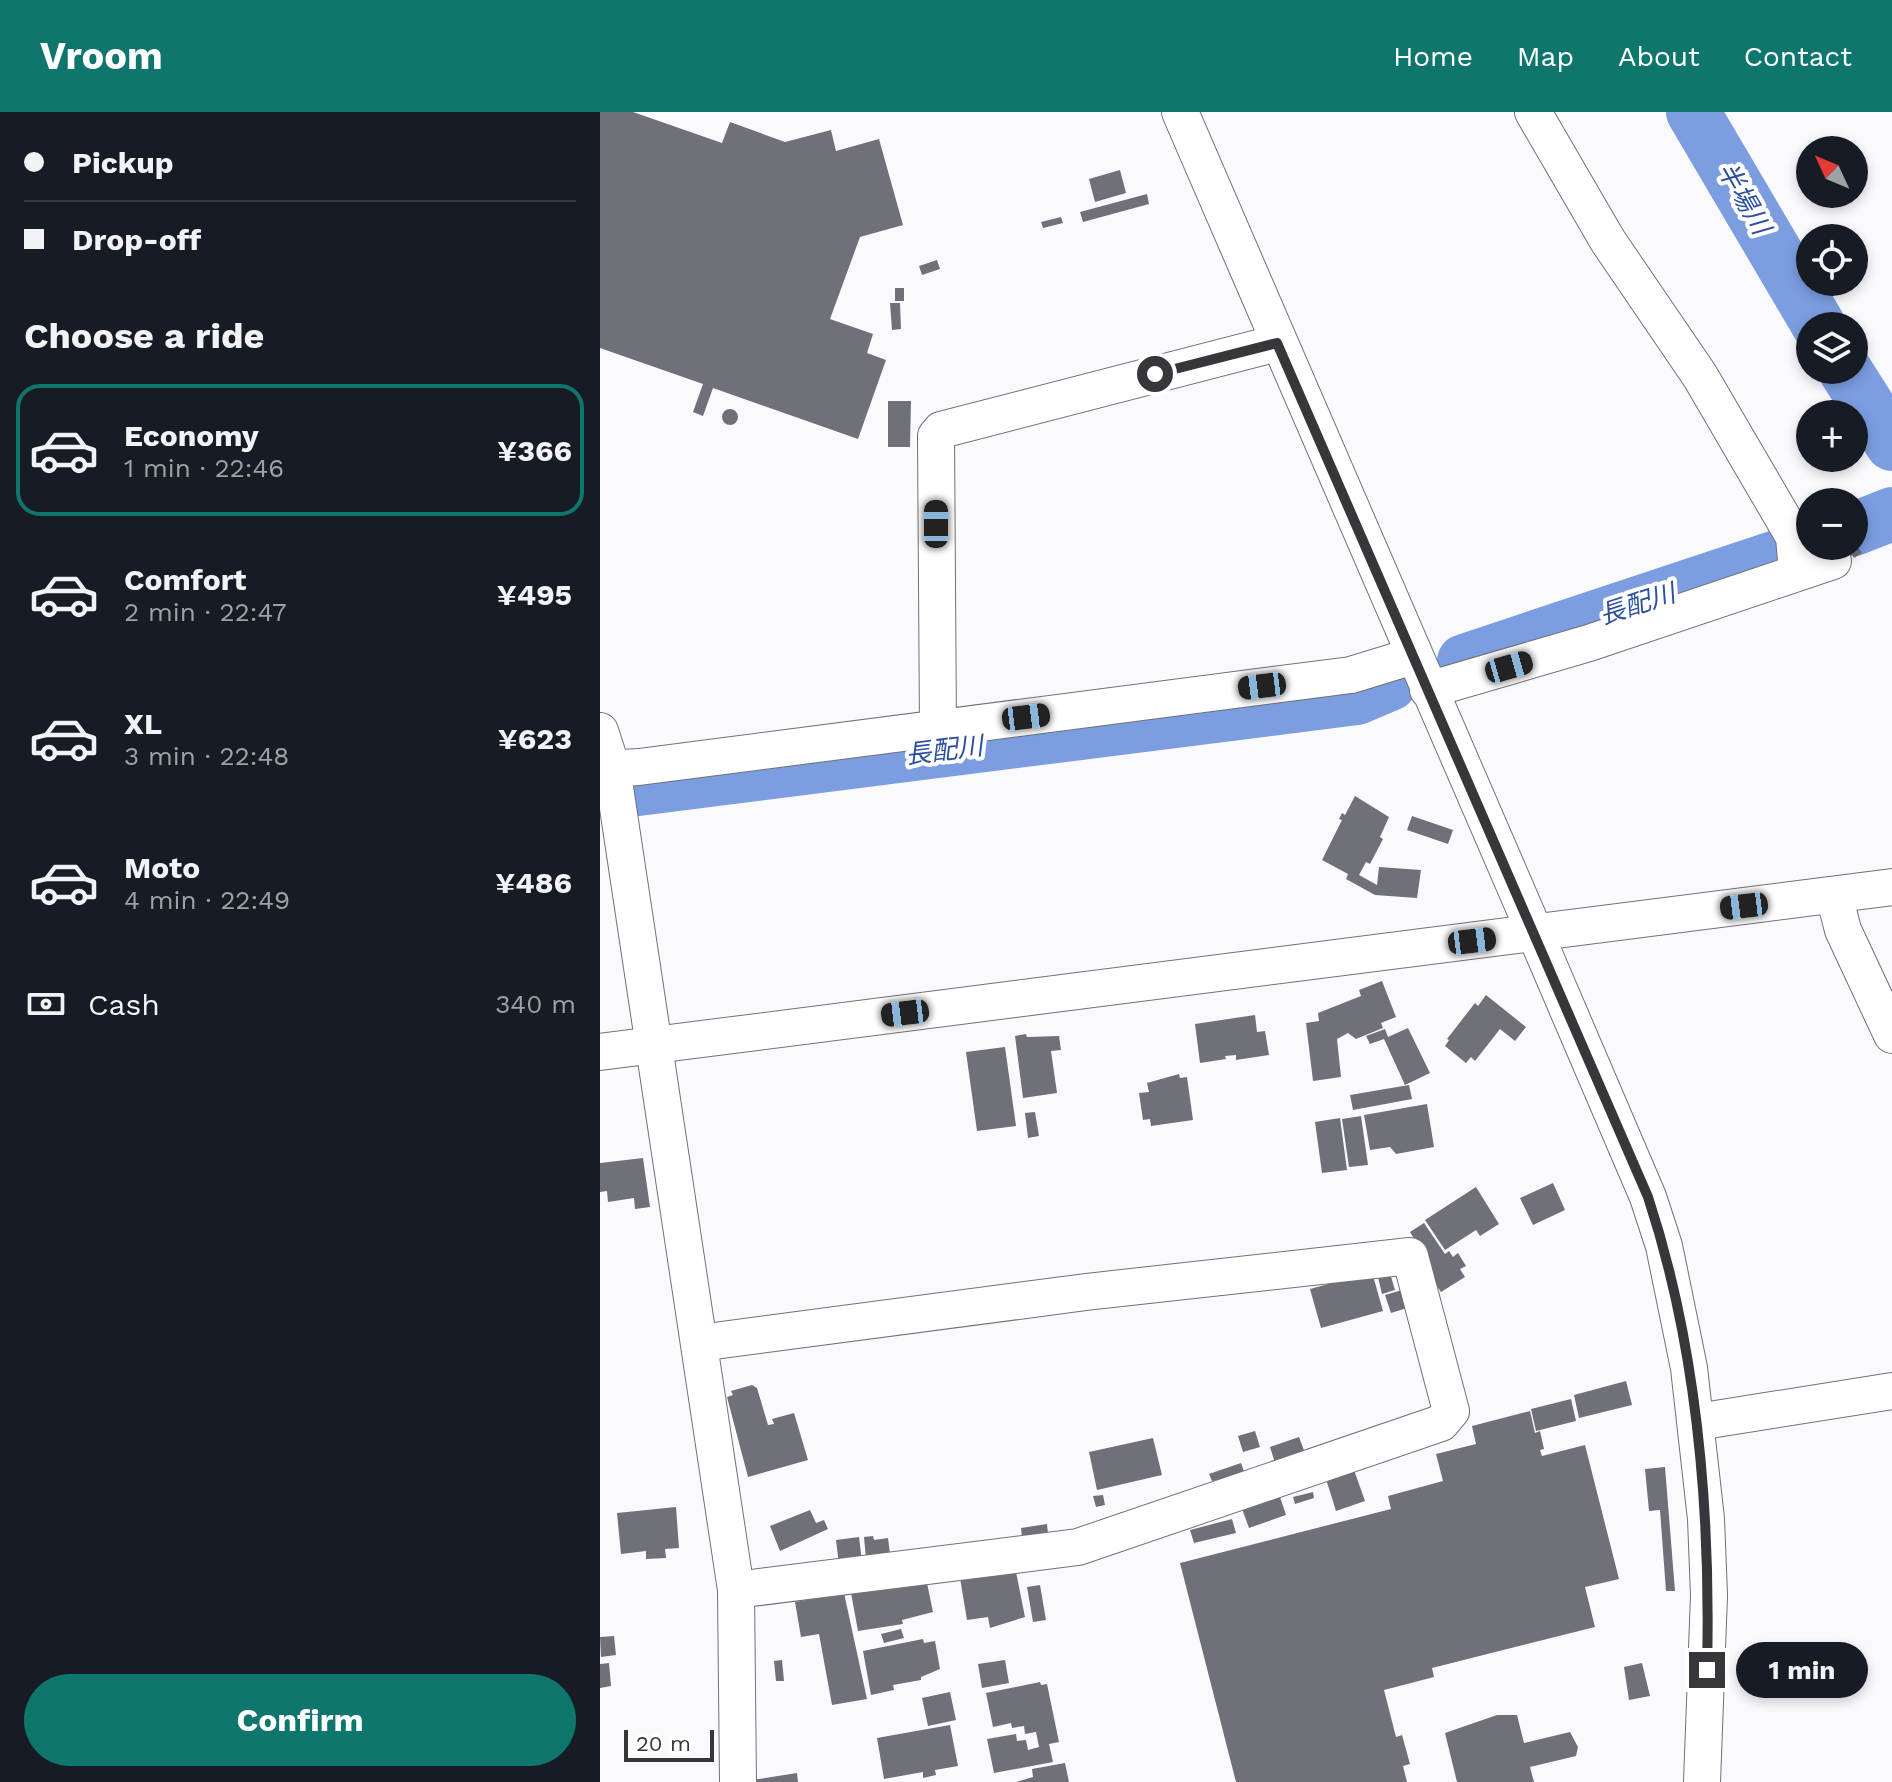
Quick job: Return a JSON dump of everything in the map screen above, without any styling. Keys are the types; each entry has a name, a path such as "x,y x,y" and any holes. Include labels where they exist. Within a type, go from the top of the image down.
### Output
{"street":[{"path":"1180,112 1277,343 1648,1197 1664,1246 1681,1318 1697,1422 1709,1595 1702,1782"},
{"path":"1428,690 1589,643 1796,558 1700,376 1608,241 1533,112"},
{"path":"938,728 936,436 941,430 1277,343"},
{"path":"1821,560 1833,561"},
{"path":"606,768 639,767 1351,675 1413,656"},
{"path":"600,731 654,1046 736,1590 738,1782"},
{"path":"600,1052 1892,887"},
{"path":"1834,895 1843,930 1892,1035"},
{"path":"699,1343 1086,1292 1410,1256 1451,1411 1441,1423 1078,1547 736,1590"},
{"path":"1697,1422 1892,1391"}],"building":[{"path":"600,112 633,112 722,143 730,122 785,142 831,130 836,151 879,139 903,225 860,237 830,319 873,334 867,353 886,360 858,439 713,388 703,416 693,412 703,384 600,348"},
{"path":"1120,170 1126,193 1095,202 1089,179"},
{"path":"1147,194 1149,204 1083,222 1080,212"},
{"path":"1061,217 1063,223 1043,228 1041,222"},
{"path":"937,260 940,269 922,275 919,266"},
{"path":"895,288 904,288 904,301 895,301"},
{"path":"890,303 900,303 901,329 892,330"},
{"path":"888,401 911,401 910,447 888,447"},
{"path":"727,409 733,409 738,417 736,423 727,425 722,420 722,414"},
{"path":"1355,796 1389,817 1380,837 1383,839 1370,864 1366,862 1359,875 1377,885 1379,867 1421,870 1417,898 1375,895 1346,879 1348,874 1322,860 1342,820 1339,819 1342,813 1345,815"},
{"path":"1412,816 1453,830 1448,844 1407,830"},
{"path":"1382,981 1396,1017 1381,1023 1383,1028 1356,1039 1348,1033 1337,1039 1341,1077 1313,1081 1306,1023 1319,1021 1318,1013 1361,996 1359,990"},
{"path":"1486,995 1526,1027 1515,1041 1500,1029 1475,1061 1471,1057 1466,1063 1445,1046 1447,1039 1475,1003 1478,1006"},
{"path":"1255,1015 1257,1032 1265,1031 1269,1055 1236,1060 1236,1055 1225,1056 1226,1059 1200,1063 1195,1024"},
{"path":"1408,1028 1430,1073 1405,1085 1384,1039 1370,1044 1366,1036 1385,1029 1388,1037"},
{"path":"1026,1034 1027,1037 1059,1036 1061,1050 1051,1051 1057,1093 1023,1098 1015,1036"},
{"path":"1005,1047 1016,1126 977,1131 966,1052"},
{"path":"1179,1074 1180,1078 1187,1077 1193,1120 1151,1126 1150,1119 1143,1120 1139,1093 1149,1092 1147,1083"},
{"path":"1409,1085 1412,1099 1353,1110 1350,1095"},
{"path":"1427,1104 1434,1147 1396,1154 1390,1147 1370,1150 1364,1115"},
{"path":"1035,1112 1039,1136 1028,1138 1025,1113"},
{"path":"1361,1116 1368,1165 1349,1167 1342,1119"},
{"path":"1340,1118 1347,1170 1322,1173 1315,1122"},
{"path":"643,1158 650,1207 635,1209 634,1198 608,1202 607,1191 600,1192 600,1163"},
{"path":"1553,1183 1565,1210 1533,1225 1520,1198"},
{"path":"1476,1187 1499,1224 1480,1236 1476,1230 1445,1250 1425,1220"},
{"path":"1424,1223 1445,1254 1449,1251 1453,1257 1458,1253 1466,1266 1460,1269 1465,1277 1441,1292 1419,1259 1424,1255 1410,1232"},
{"path":"1389,1270 1395,1290 1382,1294 1377,1273"},
{"path":"1372,1272 1383,1311 1321,1328 1310,1289"},
{"path":"1402,1290 1407,1308 1391,1313 1385,1295"},
{"path":"1626,1381 1632,1405 1579,1418 1574,1395"},
{"path":"752,1385 757,1388 768,1425 774,1424 772,1419 794,1413 808,1460 748,1477 727,1397 733,1395 731,1391"},
{"path":"1571,1399 1576,1421 1536,1431 1531,1409"},
{"path":"1530,1411 1535,1433 1540,1431 1544,1449 1540,1450 1542,1456 1585,1445 1619,1579 1585,1587 1595,1627 1432,1668 1434,1677 1384,1690 1396,1737 1402,1735 1410,1764 1403,1766 1407,1782 1236,1782 1180,1563 1391,1509 1388,1496 1443,1481 1436,1454 1476,1444 1472,1426"},
{"path":"1255,1431 1260,1447 1243,1452 1238,1436"},
{"path":"1299,1437 1305,1453 1275,1463 1270,1447"},
{"path":"1153,1438 1162,1475 1097,1490 1089,1452"},
{"path":"1241,1463 1245,1474 1212,1481 1209,1474"},
{"path":"1665,1467 1675,1591 1666,1591 1660,1510 1649,1511 1645,1469"},
{"path":"1354,1470 1365,1501 1336,1511 1326,1479"},
{"path":"1313,1492 1314,1498 1295,1504 1293,1497"},
{"path":"1279,1494 1286,1515 1249,1528 1241,1506"},
{"path":"1103,1495 1105,1505 1096,1507 1093,1496"},
{"path":"676,1507 679,1548 665,1549 666,1558 646,1559 646,1551 621,1554 617,1513"},
{"path":"810,1510 816,1523 824,1520 828,1529 780,1551 770,1526"},
{"path":"1232,1519 1236,1533 1194,1543 1190,1530"},
{"path":"1047,1524 1048,1534 1022,1537 1021,1528"},
{"path":"873,1536 874,1540 888,1538 890,1554 866,1559 864,1537"},
{"path":"859,1537 862,1562 839,1565 836,1540"},
{"path":"1015,1567 1025,1617 990,1628 988,1617 967,1620 960,1578"},
{"path":"927,1583 933,1612 902,1620 903,1624 858,1631 851,1593"},
{"path":"1040,1585 1046,1620 1033,1622 1027,1587"},
{"path":"844,1593 867,1699 832,1705 819,1634 801,1637 795,1602"},
{"path":"901,1629 904,1638 884,1643 881,1634"},
{"path":"614,1636 616,1655 601,1657 600,1637"},
{"path":"923,1639 924,1643 935,1641 940,1669 921,1677 921,1680 893,1685 894,1690 871,1695 863,1651"},
{"path":"782,1660 784,1681 776,1681 774,1661"},
{"path":"1005,1660 1009,1683 982,1688 978,1664"},
{"path":"609,1663 611,1686 600,1688 600,1664"},
{"path":"1642,1663 1650,1696 1629,1700 1624,1667"},
{"path":"1040,1682 1041,1685 1047,1684 1059,1742 1049,1744 1053,1762 994,1773 987,1739 1016,1734 1017,1741 1026,1740 1028,1750 1039,1747 1036,1732 1025,1734 1024,1726 1012,1728 1011,1723 993,1727 986,1693"},
{"path":"950,1692 956,1720 928,1726 922,1698"},
{"path":"1497,1715 1517,1715 1524,1743 1570,1732 1578,1747 1576,1756 1530,1767 1534,1782 1457,1782 1445,1733"},
{"path":"950,1725 958,1766 935,1770 936,1775 923,1778 923,1772 884,1779 877,1738"},
{"path":"1065,1763 1069,1782 1016,1782 1033,1777 1032,1769"},
{"path":"797,1773 798,1782 752,1782 752,1780"}],"waterway":[{"name":"半場川","path":"1693,112 1811,312"},
{"name":"半場川","path":"1854,384 1892,444"},
{"name":"長配川","path":"1868,523 1892,514"},
{"name":"長配川","path":"1464,661 1796,551"},
{"name":"長配川","path":"638,789 1357,698 1390,684"}],"route":[{"path":"1155,374 1277,343 1648,1197 1664,1246 1681,1318 1697,1422 1706,1519 1709,1595 1707,1670"}]}
